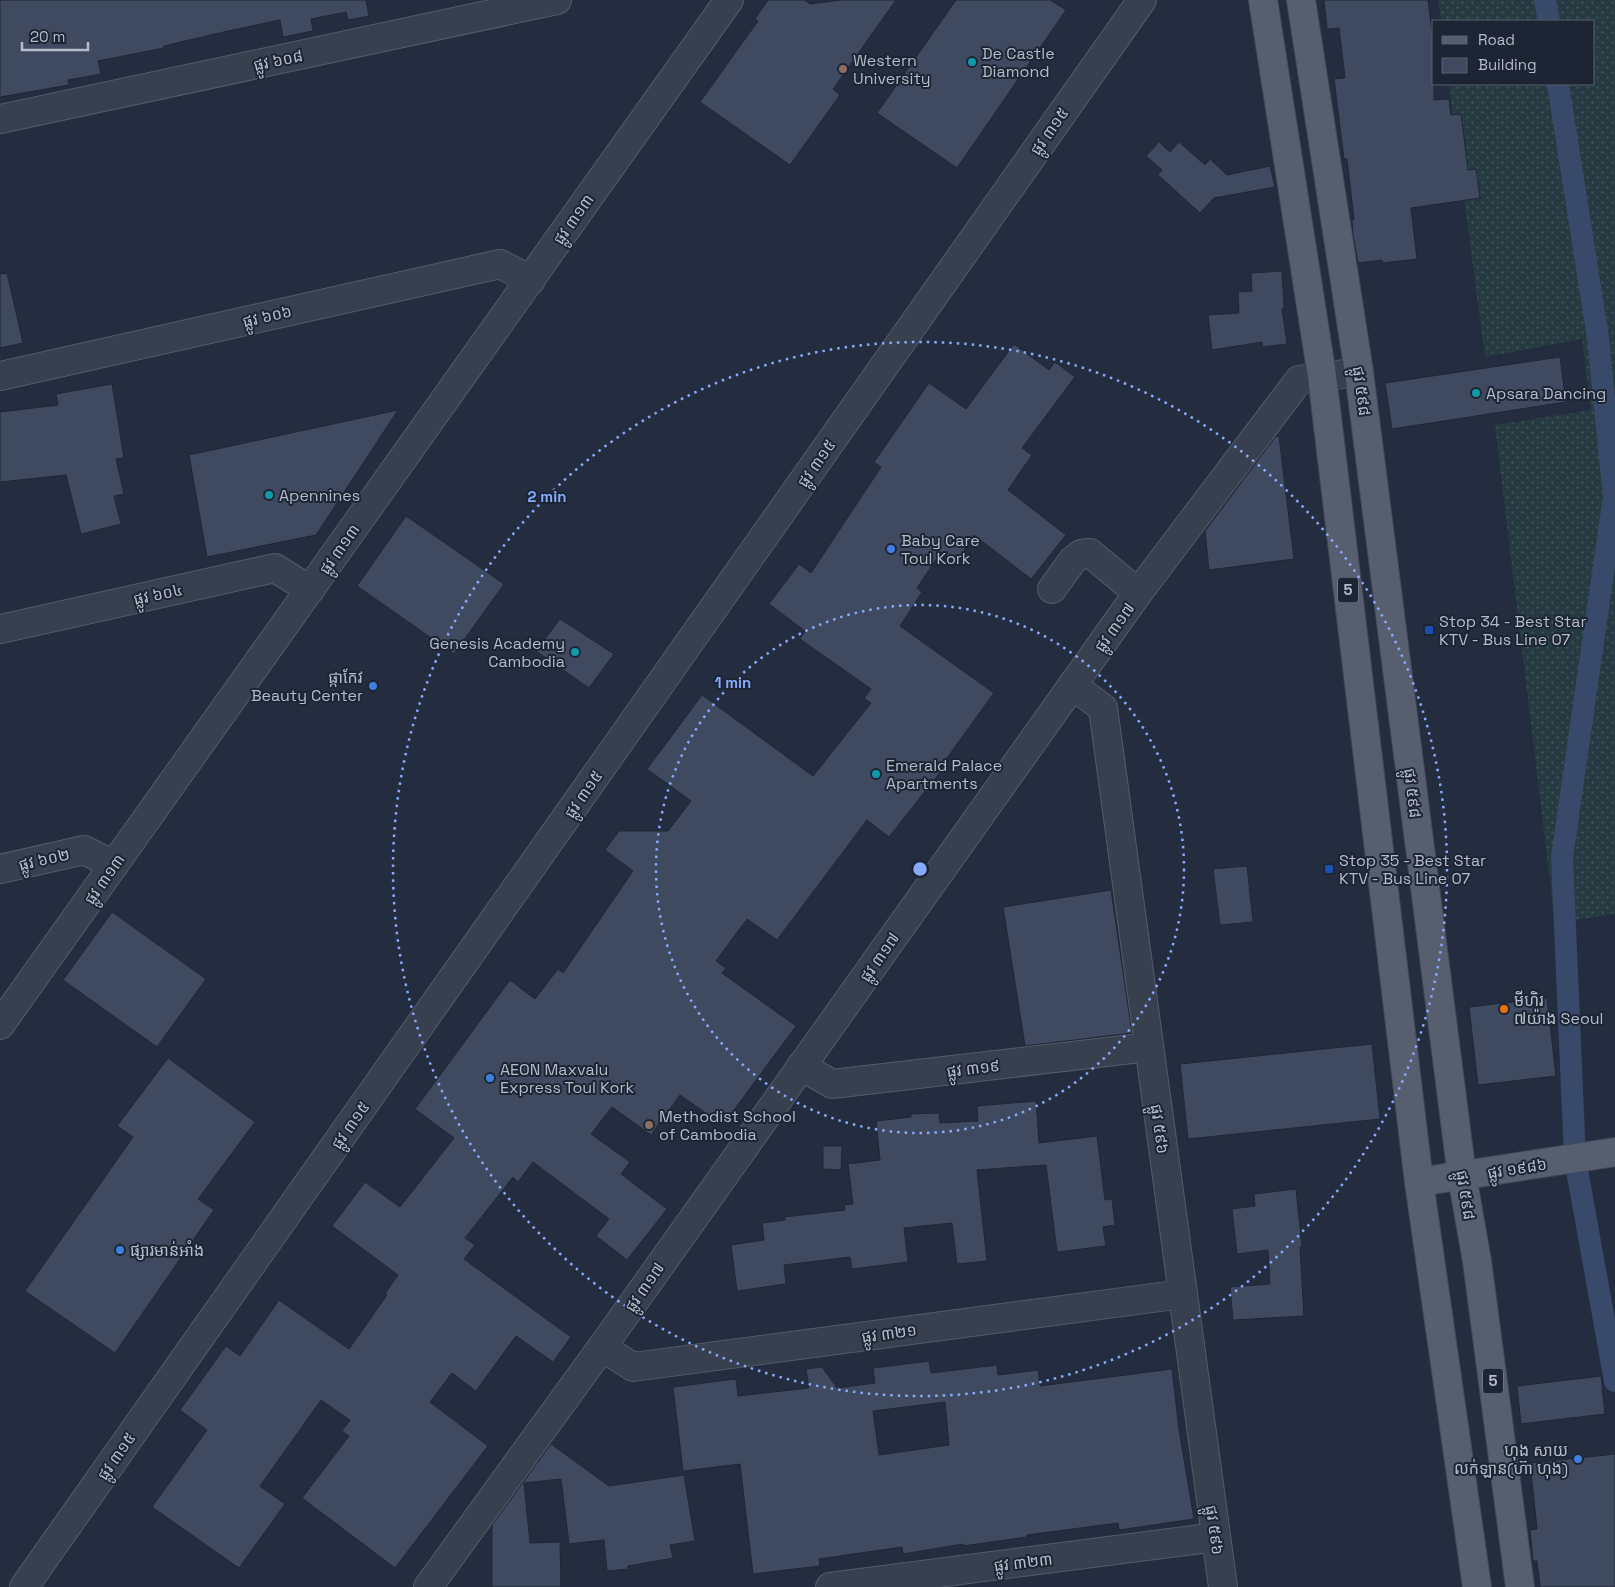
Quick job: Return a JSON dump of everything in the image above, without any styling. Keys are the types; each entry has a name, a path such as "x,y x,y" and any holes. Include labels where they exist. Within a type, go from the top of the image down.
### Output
{"main road":[{"name":"5","path":"1263,0 1322,376 1419,1182 1477,1587"},
{"name":"ផ្លូវ ៥៩៨","path":"1301,0 1359,372 1462,1176 1477,1261 1520,1587"},
{"path":"1390,941 1432,938"},
{"name":"ផ្លូវ ១៩៨៦","path":"1419,1182 1606,1154"}],"street":[{"name":"ផ្លូវ ៦០៨","path":"0,119 556,0"},
{"name":"ផ្លូវ ៣១៣","path":"0,1025 729,0"},
{"name":"ផ្លូវ ៣១៥","path":"24,1587 1142,0"},
{"name":"ផ្លូវ ៦០៦","path":"0,376 500,264 530,280"},
{"name":"ផ្លូវ ៣១៧","path":"428,1587 602,1347 1138,593 1299,380 1359,372"},
{"path":"1052,589 1073,560 1081,554 1090,554 1138,593"},
{"name":"ផ្លូវ ៦០៤","path":"0,629 275,568 310,590"},
{"name":"ផ្លូវ ៥៩៦","path":"1072,685 1103,708 1223,1587"},
{"name":"ផ្លូវ ៦០២","path":"0,869 84,850 114,866"},
{"name":"ផ្លូវ ៣១៩","path":"801,1066 832,1084 1149,1047"},
{"name":"ផ្លូវ ៣២១","path":"602,1347 633,1367 1183,1294"},
{"name":"ផ្លូវ ៣២៣","path":"830,1587 1216,1537"}],"green space":[{"path":"1438,0 1615,0 1615,914 1555,923 1495,425 1591,410 1582,339 1485,357 1449,85 1595,85 1595,20 1441,20"}],"building":[{"path":"0,0 366,0 369,16 348,20 346,12 311,19 313,31 283,37 280,20 219,33 164,46 164,48 98,61 101,74 68,80 69,85 0,97"},
{"path":"768,0 804,0 810,4 841,0 896,0 833,89 840,95 790,165 700,102 758,21 755,19"},
{"name":"De Castle Diamond","path":"956,0 1050,0 1066,10 957,168 877,113"},
{"path":"1324,0 1428,0 1432,31 1432,85 1434,85 1434,100 1449,99 1451,115 1461,114 1468,170 1476,169 1480,198 1411,208 1417,259 1383,263 1382,260 1358,263 1353,235 1352,220 1354,219 1347,159 1344,159 1334,79 1345,78 1339,28 1327,29"},
{"path":"1159,142 1170,152 1179,142 1205,165 1210,159 1227,175 1270,166 1275,187 1214,198 1200,213 1158,175 1162,170 1146,156"},
{"path":"1282,271 1284,308 1282,309 1287,344 1263,347 1262,342 1212,350 1208,315 1239,313 1238,292 1252,291 1251,273"},
{"path":"7,273 23,343 0,348 0,274"},
{"path":"1014,344 1049,370 1055,362 1075,377 1022,448 1032,455 1008,490 1066,535 1031,579 974,535 956,563 941,552 917,588 922,592 900,626 994,693 939,769 941,771 889,837 867,820 777,940 747,919 716,961 726,968 722,973 796,1026 723,1125 680,1095 651,1135 612,1107 591,1134 630,1162 621,1174 667,1209 627,1260 596,1236 609,1219 533,1162 518,1182 513,1177 465,1238 475,1245 464,1259 571,1337 553,1362 516,1336 476,1391 452,1373 430,1402 488,1446 395,1568 302,1498 349,1436 342,1431 350,1420 321,1400 260,1486 285,1504 239,1568 152,1507 207,1430 180,1410 226,1346 240,1356 279,1300 349,1349 387,1295 385,1294 398,1275 332,1226 365,1182 400,1207 454,1138 415,1109 510,980 535,999 558,969 563,973 633,871 605,850 619,831 668,831 691,801 647,769 702,695 813,776 871,703 864,698 871,689 800,639 805,631 769,604 799,564 811,573 881,467 874,462 929,383 966,409"},
{"name":"Apsara Dancing","path":"1560,357 1566,402 1392,429 1385,383"},
{"path":"112,384 124,458 116,459 124,494 114,496 121,524 81,534 66,475 0,482 0,412 58,405 56,394"},
{"name":"Apennines","path":"398,410 316,535 207,557 189,455"},
{"path":"1276,436 1279,436 1294,559 1209,570 1205,531"},
{"path":"406,516 504,584 454,654 357,586"},
{"name":"Genesis Academy Cambodia","path":"560,619 614,654 589,688 536,651"},
{"path":"1247,866 1253,922 1220,925 1213,869"},
{"path":"1111,890 1132,1033 1025,1046 1003,907"},
{"path":"112,912 206,979 157,1047 63,980"},
{"path":"1547,998 1556,1076 1478,1085 1469,1007"},
{"path":"1372,1044 1380,1119 1188,1139 1180,1064"},
{"name":"ផ្សារមាន់អាំង","path":"168,1058 255,1122 198,1199 214,1210 115,1353 25,1291 133,1137 117,1126"},
{"path":"1036,1101 1039,1143 1097,1136 1105,1200 1112,1199 1115,1225 1103,1227 1106,1246 1057,1252 1046,1165 977,1170 987,1261 957,1264 952,1223 904,1228 908,1262 852,1269 850,1257 784,1265 786,1284 737,1291 731,1245 764,1240 762,1223 785,1220 784,1217 845,1210 844,1205 853,1204 848,1164 880,1160 876,1121 911,1117 911,1114 939,1113 940,1123 978,1121 977,1106"},
{"path":"823,1146 842,1146 841,1170 823,1169"},
{"path":"1296,1189 1302,1247 1300,1247 1304,1316 1233,1320 1230,1287 1270,1284 1268,1250 1237,1254 1232,1209 1255,1206 1254,1194"},
{"path":"929,1361 931,1373 997,1365 998,1375 1038,1370 1040,1386 1172,1369 1179,1430 1194,1519 1119,1530 1118,1523 903,1554 902,1547 819,1559 820,1566 753,1574 740,1464 683,1471 673,1387 736,1379 738,1396 809,1388 806,1369 822,1367 837,1388 875,1383 873,1368","holes":["945,1402 949,1445 879,1455 873,1411"]},
{"path":"1601,1376 1605,1414 1521,1424 1517,1386"},
{"path":"551,1444 609,1486 684,1475 695,1541 670,1545 673,1558 628,1566 628,1569 607,1571 604,1540 569,1544 561,1479 524,1483 530,1543 560,1542 561,1587 492,1587 492,1525"},
{"path":"1615,1454 1615,1587 1540,1587 1537,1561 1533,1561 1530,1530 1537,1529 1530,1463"}],"waterway":[{"path":"1545,0 1549,20"},
{"path":"1558,85 1598,338 1614,497 1562,857 1575,1159 1615,1381"}],"place":[{"name":"De Castle Diamond","path":"972,62"},
{"name":"Western University","path":"843,69"},
{"name":"Apsara Dancing","path":"1476,393"},
{"name":"Apennines","path":"269,495"},
{"name":"Baby Care Toul Kork","path":"891,549"},
{"name":"Stop 34 - Best Star KTV - Bus Line 07","path":"1429,630"},
{"name":"Genesis Academy Cambodia","path":"575,652"},
{"name":"ផ្កាកែវ Beauty Center","path":"373,686"},
{"name":"Emerald Palace Apartments","path":"876,774"},
{"name":"Stop 35 - Best Star KTV - Bus Line 07","path":"1329,869"},
{"name":"មីហិរ ៧យ៉ាង Seoul","path":"1504,1009"},
{"name":"AEON Maxvalu Express Toul Kork","path":"490,1078"},
{"name":"Methodist School of Cambodia","path":"649,1125"},
{"name":"ផ្សារមាន់អាំង","path":"120,1250"},
{"name":"ហុង សាយ លក់ឡាន(ហ៊ា ហុង)","path":"1578,1459"}]}
